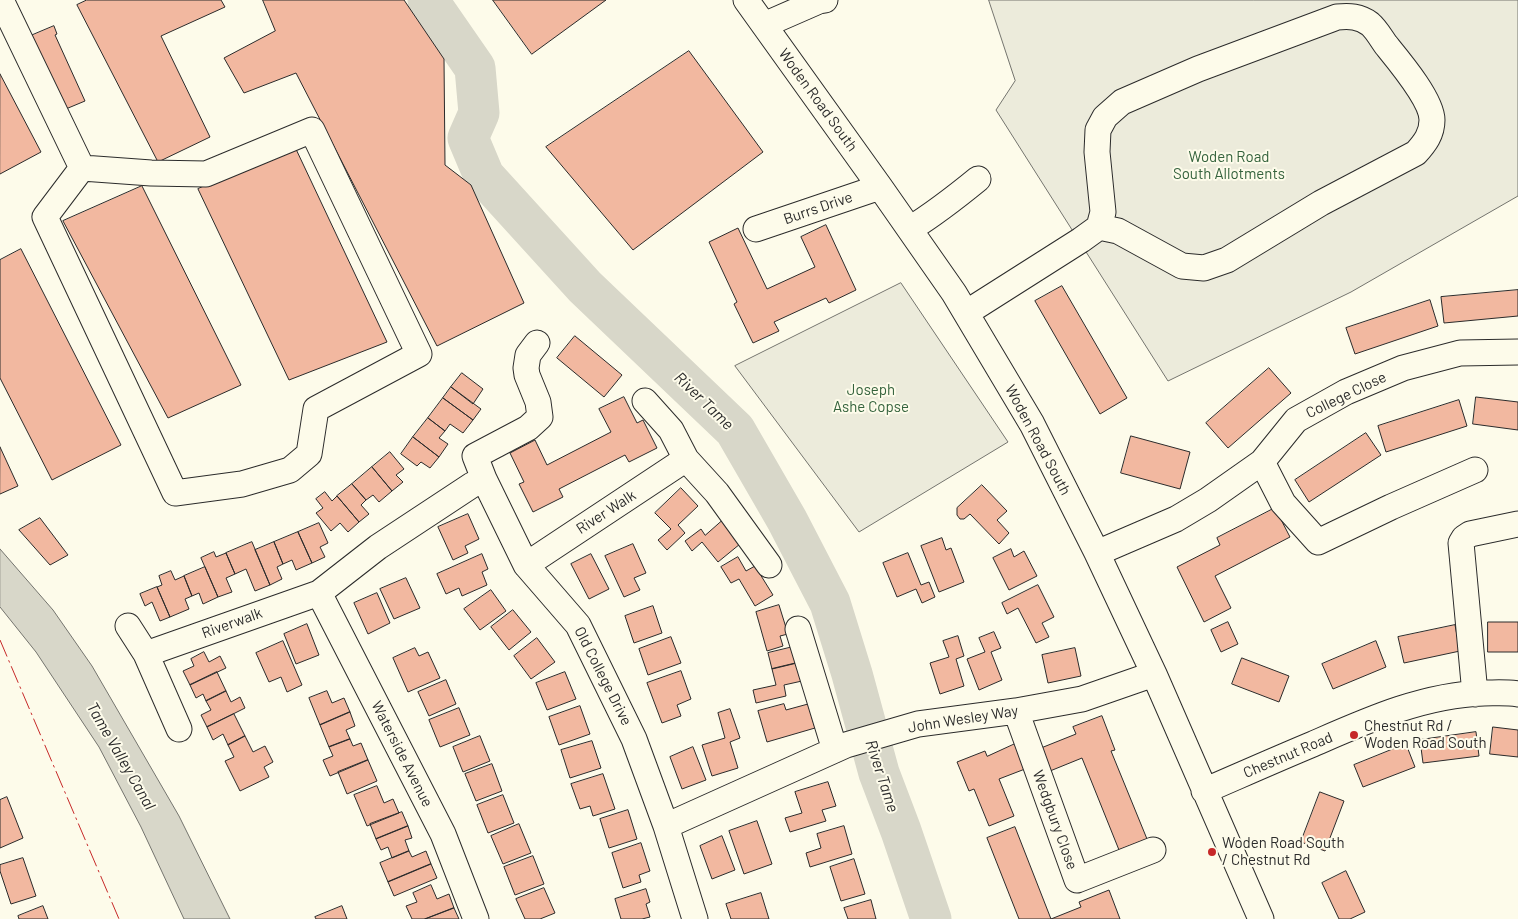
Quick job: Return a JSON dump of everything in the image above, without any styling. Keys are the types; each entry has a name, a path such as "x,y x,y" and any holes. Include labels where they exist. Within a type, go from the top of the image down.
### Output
{"street":[{"name":"Woden Road South","path":"746,0 910,228 954,293 1032,424 1097,553 1154,674 1261,919"},
{"path":"764,25 825,0"},
{"path":"3,7 82,168"},
{"path":"966,313 1099,227 1103,212 1097,152 1098,130 1104,118 1122,102 1198,69 1337,17 1355,16 1370,24 1409,74 1426,101 1432,117 1431,130 1427,141 1416,153 1321,203 1227,260 1204,268 1182,266 1118,232 1099,227"},
{"path":"312,130 419,354 316,409 309,454 290,470 242,484 175,493 46,217 82,168 151,173 206,174 312,130"},
{"path":"910,228 924,220 978,179"},
{"name":"Burrs Drive","path":"756,229 880,187"},
{"name":"Old College Drive","path":"537,343 528,355 526,368 538,402 540,417 528,428 475,456 484,479 526,564 578,625 634,739 666,826 695,919"},
{"name":"College Close","path":"1097,553 1176,519 1215,496 1262,462 1296,420 1346,392 1403,368 1460,353 1518,352"},
{"path":"645,401 671,430 686,459 718,493 769,565"},
{"name":"River Walk","path":"526,564 686,459"},
{"path":"1262,462 1283,503 1318,542 1475,470"},
{"path":"318,593 378,547 484,479"},
{"path":"1475,694 1461,543 1470,534 1518,524"},
{"name":"Riverwalk","path":"146,654 318,593"},
{"name":"Waterside Avenue","path":"318,593 443,834 476,919"},
{"path":"128,626 146,654 179,729"},
{"path":"798,629 840,748"},
{"name":"John Wesley Way","path":"666,826 840,748 918,724 1016,711 1082,699 1154,674"},
{"name":"Chestnut Road","path":"1204,791 1411,704 1447,696 1510,692 1518,694"},
{"name":"Wedgbury Close","path":"1016,711 1077,880 1153,850"}],"green space":[{"name":"Woden Road South Allotments","path":"989,0 1518,0 1518,196 1351,292 1168,381 996,110 1015,81"},
{"name":"Joseph Ashe Copse","path":"901,283 1008,442 859,532 735,366"}],"water":[{"name":"Tame Valley Canal","path":"0,549 53,610 92,666 179,816 230,919 184,919 141,827 99,747 36,652 0,607"}],"building":[{"path":"87,0 221,0 225,7 161,36 210,137 158,162 77,5"},
{"path":"263,0 404,0 444,59 445,165 471,185 524,303 437,346 296,73 244,93 224,58 275,31"},
{"path":"493,0 606,0 532,54"},
{"path":"54,26 57,34 55,35 85,101 61,111 28,37"},
{"path":"689,51 763,152 633,250 546,147"},
{"path":"0,74 41,152 0,174"},
{"path":"295,147 387,342 289,380 198,189"},
{"path":"142,186 241,385 168,418 63,221"},
{"path":"826,225 856,290 829,303 826,298 774,322 779,331 753,343 734,304 737,302 709,242 738,228 767,289 815,267 801,237"},
{"path":"21,249 121,445 52,480 0,378 0,260"},
{"path":"1062,286 1127,398 1100,414 1035,301"},
{"path":"1518,290 1518,316 1444,323 1441,297"},
{"path":"1430,300 1438,326 1355,354 1346,328"},
{"path":"575,336 622,375 604,397 557,358"},
{"path":"1269,368 1291,393 1228,448 1206,423"},
{"path":"462,373 483,389 473,404 451,387"},
{"path":"451,387 481,409 473,420 443,398"},
{"path":"624,397 637,423 643,420 657,448 629,462 625,455 559,489 563,497 533,512 519,484 524,482 510,453 535,440 547,465 611,432 599,409"},
{"path":"1476,397 1518,402 1518,430 1473,424"},
{"path":"443,398 473,420 463,433 450,424 445,431 428,418"},
{"path":"1459,400 1467,426 1386,452 1378,426"},
{"path":"428,418 445,431 439,438 448,444 439,457 413,437"},
{"path":"1366,433 1381,455 1309,502 1295,480"},
{"path":"1131,436 1190,452 1180,489 1121,473"},
{"path":"413,437 439,457 430,468 421,462 417,466 401,454"},
{"path":"0,447 18,486 0,494"},
{"path":"390,452 404,469 396,475 403,482 392,491 372,467"},
{"path":"372,467 392,491 379,502 373,495 366,500 352,484"},
{"path":"352,484 366,500 361,505 369,514 359,522 337,496"},
{"path":"982,485 1007,511 997,520 1009,533 999,544 970,514 964,519 960,519 957,515 957,508"},
{"path":"681,488 698,506 678,525 685,533 667,550 658,540 671,529 655,513"},
{"path":"325,492 332,501 337,496 359,522 348,532 340,523 331,531 316,513 323,508 316,499"},
{"path":"1275,508 1290,537 1215,576 1231,608 1204,622 1177,567 1220,545 1217,538"},
{"path":"468,514 479,539 465,546 468,553 453,560 438,527"},
{"path":"40,518 68,555 50,565 19,530"},
{"path":"722,521 740,544 718,562 702,542 692,551 685,541 701,529 705,535"},
{"path":"319,523 328,543 320,547 325,557 312,563 298,532"},
{"path":"298,532 312,563 296,570 292,560 283,564 274,542"},
{"path":"942,538 946,550 951,548 964,582 939,592 921,546"},
{"path":"252,542 270,585 255,591 246,569 235,574 226,553"},
{"path":"274,542 283,564 277,567 282,579 270,585 255,550"},
{"path":"633,544 646,573 634,578 640,590 624,597 605,556"},
{"path":"1011,549 1014,557 1024,551 1037,576 1009,590 993,558"},
{"path":"214,552 216,557 226,553 235,574 226,578 232,592 218,597 201,558"},
{"path":"908,553 921,585 929,582 935,597 922,603 916,589 897,597 883,563"},
{"path":"482,554 488,569 482,572 487,585 462,596 459,588 446,594 437,574"},
{"path":"591,554 609,589 589,599 571,564"},
{"path":"738,557 746,571 755,566 773,595 755,606 739,579 731,583 721,567"},
{"path":"205,567 218,597 203,604 199,593 192,596 184,576"},
{"path":"171,571 175,580 184,576 192,596 185,599 189,609 170,617 157,587 162,585 159,576"},
{"path":"406,578 420,608 394,619 380,589"},
{"path":"1038,585 1054,617 1042,623 1049,637 1036,643 1018,608 1007,614 1002,603"},
{"path":"157,587 170,617 160,621 152,602 145,606 140,594"},
{"path":"491,590 506,611 480,630 464,609"},
{"path":"377,593 390,623 368,634 354,603"},
{"path":"779,605 788,634 780,636 783,646 767,651 756,612"},
{"path":"653,606 662,633 634,643 625,616"},
{"path":"513,610 531,632 509,650 491,627"},
{"path":"1228,622 1238,644 1221,652 1211,630"},
{"path":"1488,622 1518,622 1518,652 1488,652"},
{"path":"307,624 319,655 296,664 284,634"},
{"path":"1455,625 1460,651 1404,663 1398,637"},
{"path":"994,632 1001,648 991,652 1002,680 979,690 967,659 985,652 979,638"},
{"path":"958,636 964,656 956,659 964,686 940,694 930,663 949,657 943,641"},
{"path":"671,637 681,663 648,675 639,649"},
{"path":"537,638 555,662 531,679 514,656"},
{"path":"283,641 302,685 287,692 281,677 269,682 256,653"},
{"path":"1376,641 1386,667 1333,689 1322,664"},
{"path":"793,647 797,663 772,669 768,653"},
{"path":"415,648 419,656 428,652 440,678 408,692 393,658"},
{"path":"1075,648 1081,676 1048,683 1042,655"},
{"path":"204,652 209,662 220,656 226,668 190,685 183,671 194,666 191,659"},
{"path":"1242,658 1289,676 1279,702 1232,684"},
{"path":"797,663 802,681 784,685 786,696 756,703 753,690 776,685 772,669"},
{"path":"681,671 691,699 677,705 681,716 662,723 647,683"},
{"path":"217,672 226,691 206,701 203,694 196,698 190,685"},
{"path":"565,672 576,699 547,710 536,683"},
{"path":"446,680 456,704 429,716 418,692"},
{"path":"226,691 231,702 240,697 245,708 207,727 201,715 211,710 206,701"},
{"path":"327,691 332,703 344,698 350,712 320,725 309,698"},
{"path":"784,704 786,710 808,704 815,728 767,742 758,711"},
{"path":"580,706 590,734 559,745 549,717"},
{"path":"459,708 470,735 440,747 429,720"},
{"path":"730,709 740,738 730,742 738,768 712,776 702,745 725,738 718,713"},
{"path":"350,712 355,726 346,730 350,739 329,747 320,725"},
{"path":"234,714 245,736 228,745 223,734 213,740 207,727"},
{"path":"1102,716 1115,750 1111,751 1147,839 1119,850 1082,758 1050,771 1041,748 1076,734 1073,727"},
{"path":"1493,727 1518,730 1518,757 1490,754"},
{"path":"1476,732 1479,756 1423,763 1420,740"},
{"path":"245,736 253,752 265,746 273,762 264,767 269,777 240,791 225,761 234,757 228,745"},
{"path":"480,736 490,761 463,772 453,747"},
{"path":"350,739 353,746 361,743 368,760 330,776 323,760 333,756 329,747"},
{"path":"592,741 601,768 570,778 561,750"},
{"path":"1015,744 1025,769 999,779 1014,816 989,826 974,789 969,791 957,762 985,751 987,756"},
{"path":"1406,744 1415,767 1363,787 1354,765"},
{"path":"693,747 706,780 682,789 670,757"},
{"path":"368,760 377,781 347,794 338,772"},
{"path":"492,764 502,791 476,801 465,774"},
{"path":"603,774 615,809 593,816 590,806 580,809 571,784"},
{"path":"828,782 836,806 822,810 826,821 790,832 785,818 802,813 795,792"},
{"path":"377,786 384,803 393,799 399,813 367,826 354,795"},
{"path":"1320,792 1344,801 1325,851 1301,842"},
{"path":"503,795 514,823 488,833 477,805"},
{"path":"7,797 23,838 0,848 0,800"},
{"path":"628,810 637,839 609,848 600,819"},
{"path":"402,812 408,826 376,839 370,824"},
{"path":"757,821 772,864 744,874 729,831"},
{"path":"519,824 531,853 503,864 491,836"},
{"path":"408,826 412,838 405,840 409,851 392,858 388,847 381,850 376,839"},
{"path":"844,826 852,854 810,867 806,853 821,848 817,834"},
{"path":"1015,827 1051,919 1019,919 987,838"},
{"path":"722,836 735,870 712,879 700,846"},
{"path":"641,843 650,871 639,875 641,882 623,888 612,853"},
{"path":"409,851 412,857 426,851 431,864 388,882 380,863"},
{"path":"533,856 544,884 515,895 504,867"},
{"path":"23,858 36,896 11,904 0,871 0,865"},
{"path":"854,859 865,894 841,901 830,867"},
{"path":"431,864 437,878 394,896 388,882"},
{"path":"1346,871 1365,912 1350,919 1339,919 1322,883"},
{"path":"431,885 437,899 449,894 454,908 425,919 412,919 406,906 417,902 413,893"},
{"path":"544,888 555,913 540,919 525,919 516,899"},
{"path":"646,889 650,902 646,904 650,917 621,919 615,899"},
{"path":"1109,890 1120,919 1051,919 1081,907 1079,902"},
{"path":"761,893 769,919 731,919 726,904"},
{"path":"871,900 876,919 848,919 844,908"},
{"path":"43,906 48,919 19,919 18,916"},
{"path":"342,906 347,919 316,919 315,917"},
{"path":"454,908 459,919 425,919"}],"waterway":[{"name":"River Tame","path":"428,0 475,68 479,113 468,138 484,176 585,287 735,430 787,520 830,603 879,773 931,919"}],"power":[{"path":"0,640 119,919"}],"place":[{"name":"Chestnut Rd / Woden Road South","path":"1354,735"},
{"name":"Woden Road South / Chestnut Rd","path":"1212,852"}]}
